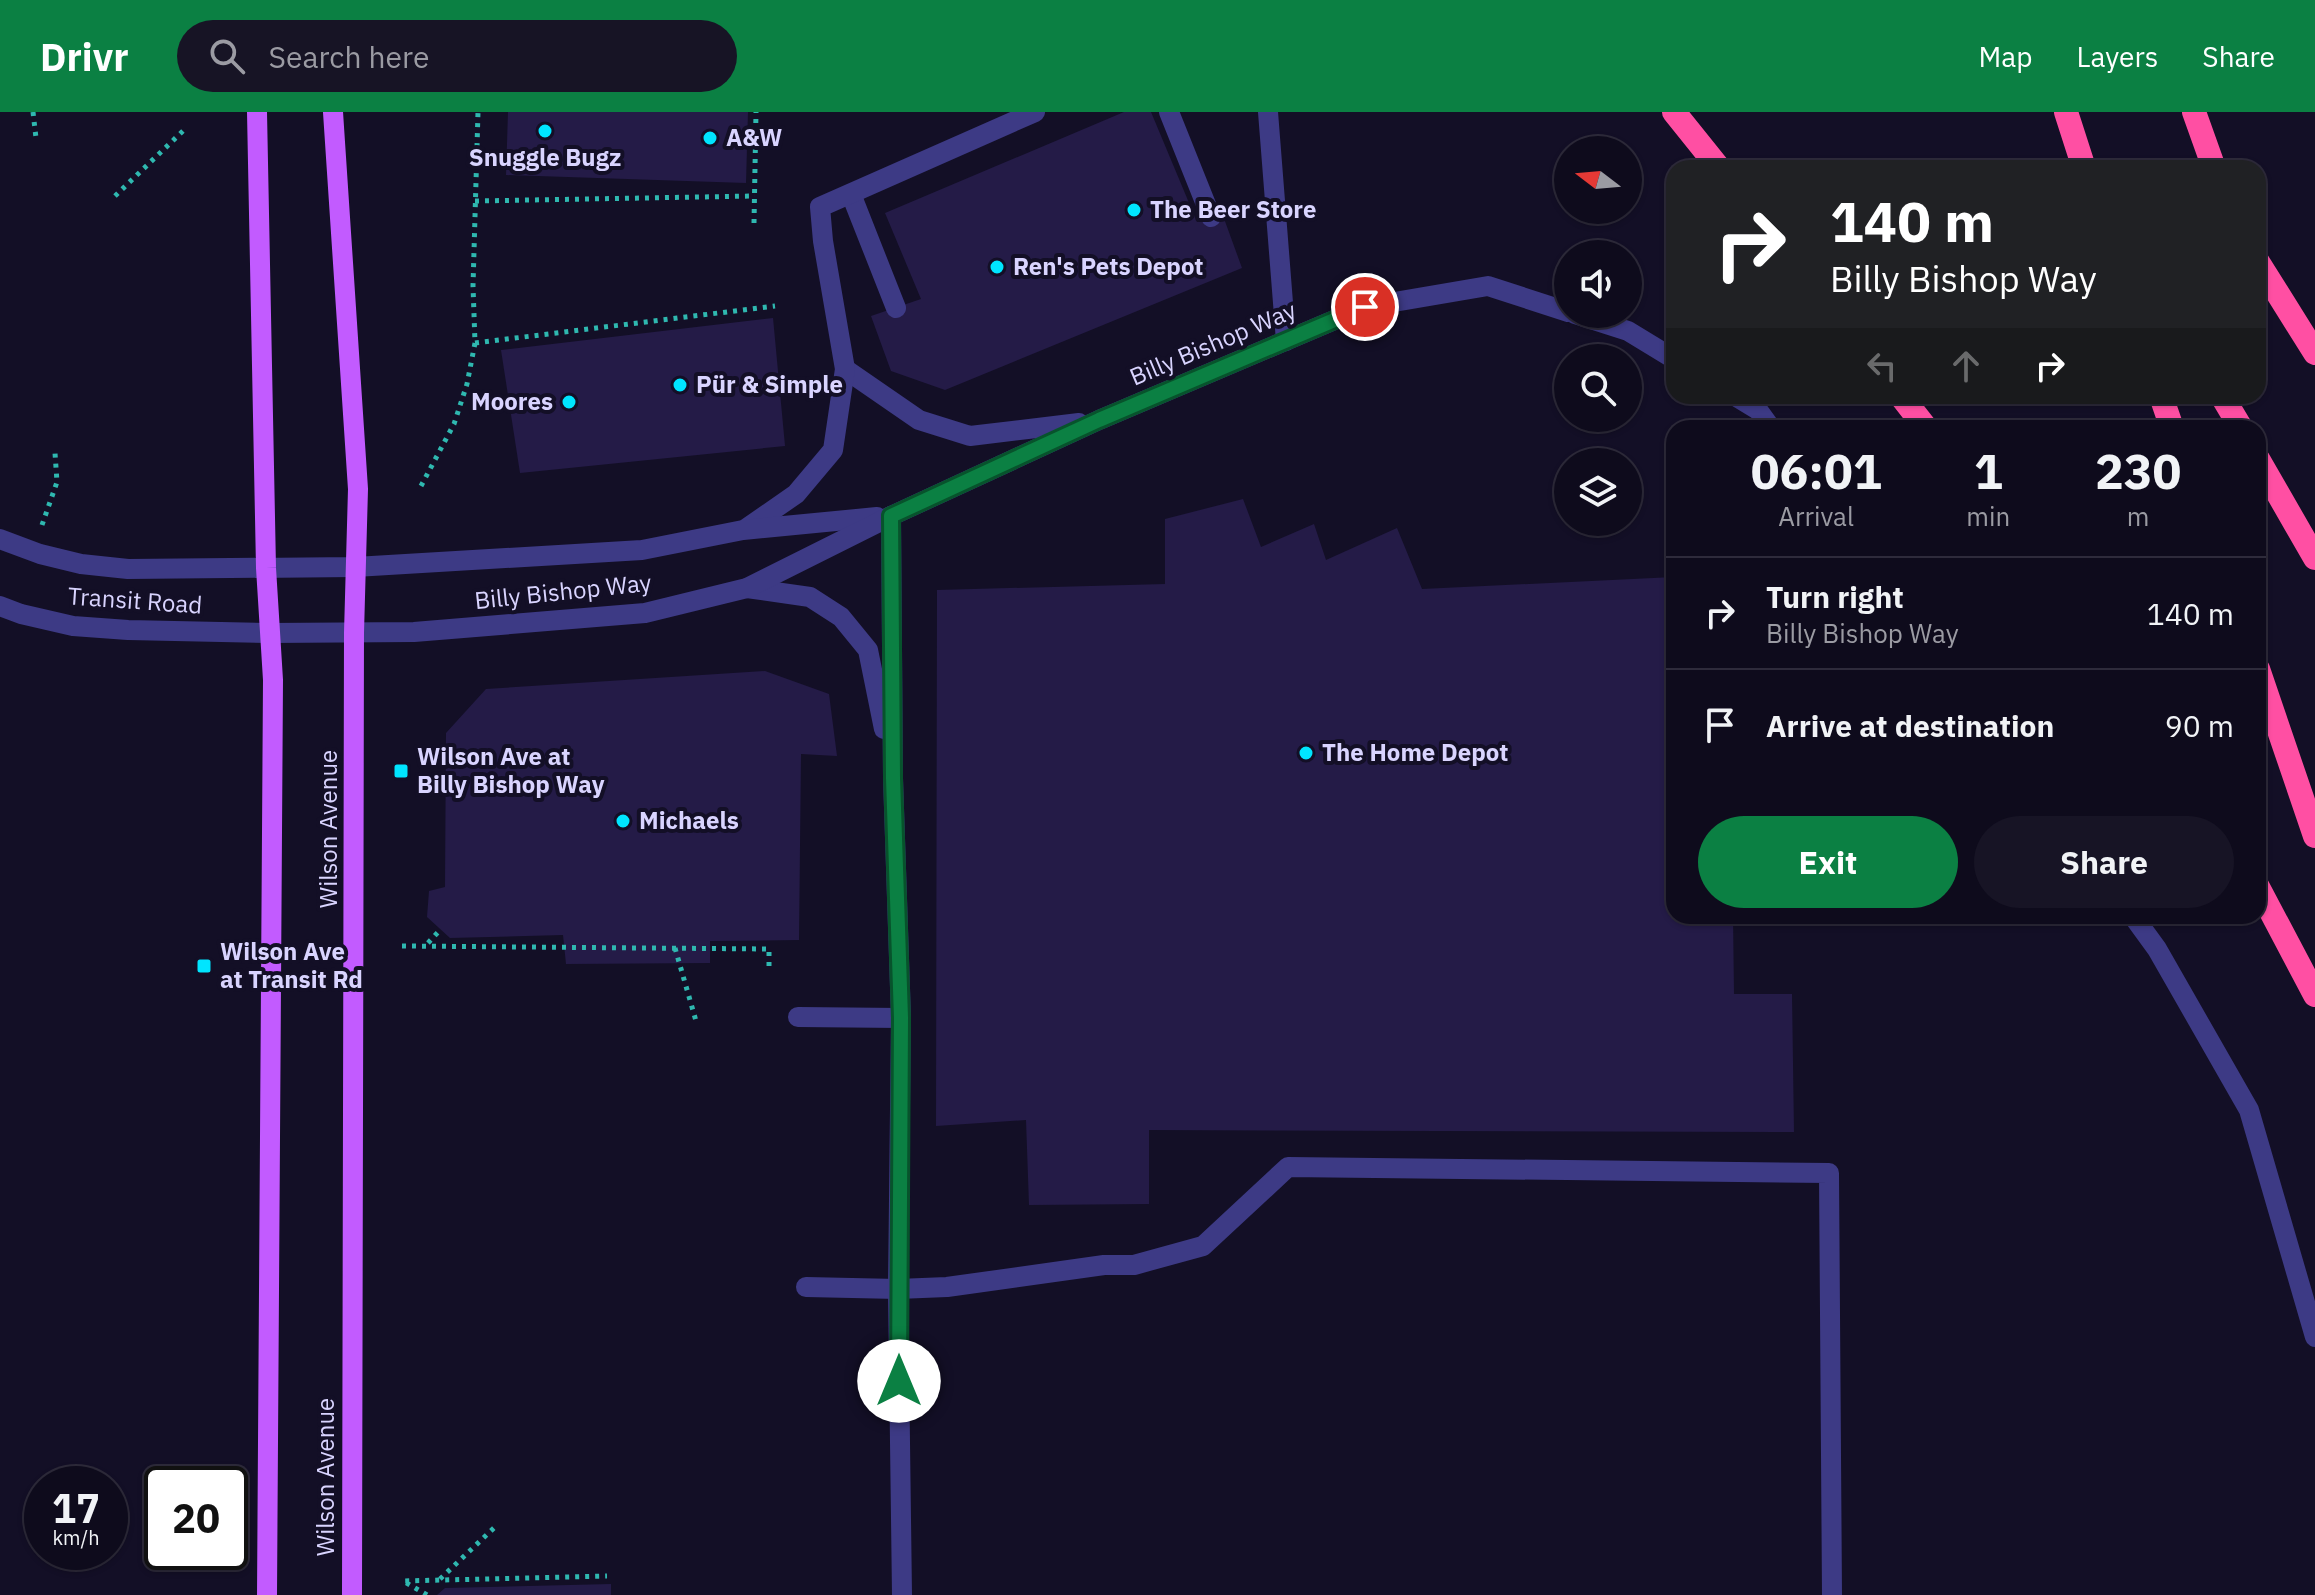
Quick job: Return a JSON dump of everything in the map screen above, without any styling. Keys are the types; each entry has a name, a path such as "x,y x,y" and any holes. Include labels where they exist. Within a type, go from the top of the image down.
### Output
{"highway":[{"path":"1674,112 1713,160"},
{"path":"2194,112 2211,160"},
{"path":"2069,123 2081,160"},
{"path":"2069,123 2088,160"},
{"path":"2266,275 2315,353"},
{"path":"1907,404 1920,420"},
{"path":"2266,473 2315,558"},
{"path":"2266,691 2315,836"},
{"path":"2266,902 2315,995"}],"main road":[{"path":"257,112 266,568 273,696 267,1595"},
{"name":"Wilson Avenue","path":"333,112 358,489 354,633 352,1595"}],"street":[{"path":"743,530 796,494 833,450 845,369 820,207 1035,112"},
{"path":"1169,112 1211,217"},
{"path":"1268,112 1286,341"},
{"path":"851,194 896,308"},
{"name":"Billy Bishop Way","path":"269,633 414,632 645,613 747,588 891,516 1099,420 1365,307 1488,286 1554,307"},
{"path":"1619,328 1666,354"},
{"path":"845,369 919,420 970,436 1099,420"},
{"path":"1748,404 1765,420"},
{"name":"Billy Bishop Way","path":"266,568 355,567 642,550 743,530 891,516"},
{"path":"891,516 893,778 901,1018 898,1289 902,1595"},
{"name":"Transit Road","path":"0,539 40,554 81,564 128,569 266,568"},
{"path":"747,588 810,597 841,617 868,650 893,778"},
{"name":"Transit Road","path":"0,606 73,626 269,633"},
{"path":"2139,924 2157,949 2249,1110 2315,1337"},
{"path":"798,1017 901,1018"},
{"path":"806,1287 947,1287 1104,1265 1134,1265 1203,1246 1288,1167 1829,1173 1832,1595"}],"path":[{"path":"33,112 36,138"},
{"path":"421,486 454,424 467,384 475,343 478,112"},
{"path":"754,223 756,112"},
{"path":"115,196 185,129"},
{"path":"475,201 755,196"},
{"path":"475,343 775,306"},
{"path":"41,528 57,482 55,453"},
{"path":"427,944 441,929"},
{"path":"402,946 769,949 769,969"},
{"path":"675,948 696,1021"},
{"path":"439,1580 495,1527"},
{"path":"427,1595 403,1581 607,1576"}],"building":[{"path":"508,112 748,112 746,183 506,175"},
{"path":"1124,112 1151,112 1197,222 1222,213 1242,268 945,390 891,371 871,316 921,299 885,213"},
{"path":"773,318 785,446 520,473 501,350"},
{"name":"The Home Depot","path":"1243,499 1261,547 1314,524 1326,560 1397,528 1422,589 1666,577 1666,924 1733,924 1734,994 1792,994 1794,1132 1149,1130 1149,1204 1029,1205 1026,1120 936,1126 937,590 1165,584 1165,519"},
{"name":"Michaels","path":"765,671 829,694 837,756 801,754 799,940 710,941 710,963 566,964 563,935 450,938 427,917 429,891 445,887 446,733 486,689"},
{"path":"611,1584 611,1595 437,1595 445,1588"}],"place":[{"name":"Snuggle Bugz","path":"545,131"},
{"name":"A&W","path":"710,138"},
{"name":"The Beer Store","path":"1134,210"},
{"name":"Ren's Pets Depot","path":"997,267"},
{"name":"Pür & Simple","path":"680,385"},
{"name":"Moores","path":"569,402"},
{"name":"The Home Depot","path":"1306,753"},
{"name":"Wilson Ave at Billy Bishop Way","path":"401,771"},
{"name":"Michaels","path":"623,821"},
{"name":"Wilson Ave at Transit Rd","path":"204,966"}],"route":[{"path":"899,1381 901,1018 893,778 891,516 1099,420 1365,307"}]}
